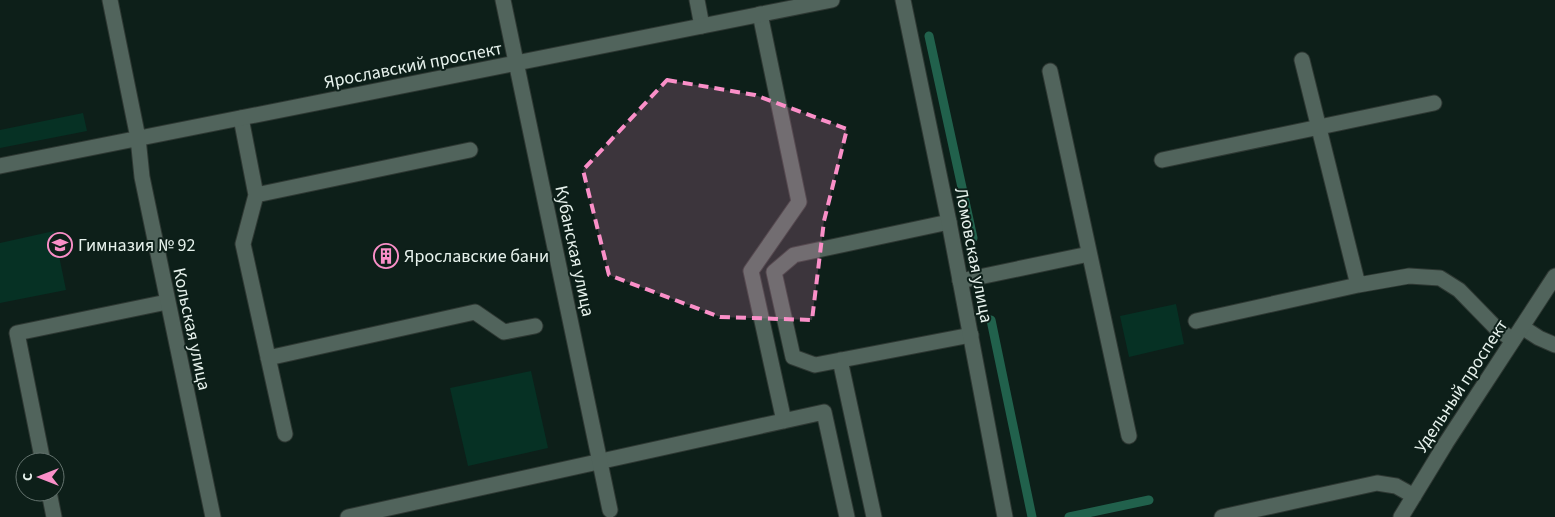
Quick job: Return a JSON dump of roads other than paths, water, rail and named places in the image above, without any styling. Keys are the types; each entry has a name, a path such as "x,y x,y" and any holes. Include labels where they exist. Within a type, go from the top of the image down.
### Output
{"street":[{"name":"Кольская улица","path":"110,0 138,138 142,177 213,517"},
{"name":"Кубанская улица","path":"503,0 610,510"},
{"path":"697,0 702,26"},
{"name":"Ярославский проспект","path":"0,166 832,0"},
{"name":"Ломовская улица","path":"903,0 949,222 1005,517"},
{"path":"760,14 799,202 751,271 784,421"},
{"path":"1302,60 1358,285"},
{"path":"1050,70 1129,436"},
{"path":"1162,160 1434,103"},
{"path":"241,118 256,196 243,244 285,434"},
{"path":"256,196 470,150"},
{"path":"949,222 794,255 774,272 793,356 815,365 970,335"},
{"path":"960,281 1090,254"},
{"path":"1196,321 1358,285 1409,276 1440,278 1460,290 1497,329 1513,340"},
{"name":"Удельный проспект","path":"1401,517 1446,443 1555,276"},
{"path":"41,452 17,333 167,302"},
{"path":"268,358 475,312 504,332 535,326"},
{"path":"1522,327 1539,338 1555,345"},
{"path":"840,360 874,517"},
{"path":"348,517 824,412 847,517"},
{"path":"1222,517 1377,483 1396,486 1414,496"},
{"path":"51,502 54,517"}],"waterway":[{"path":"929,36 973,238"},
{"path":"991,320 1032,517"},
{"path":"1069,517 1149,500"}],"place":[{"name":"Гимназия № 92","path":"60,245"},
{"name":"Ярославские бани","path":"386,256"}]}
